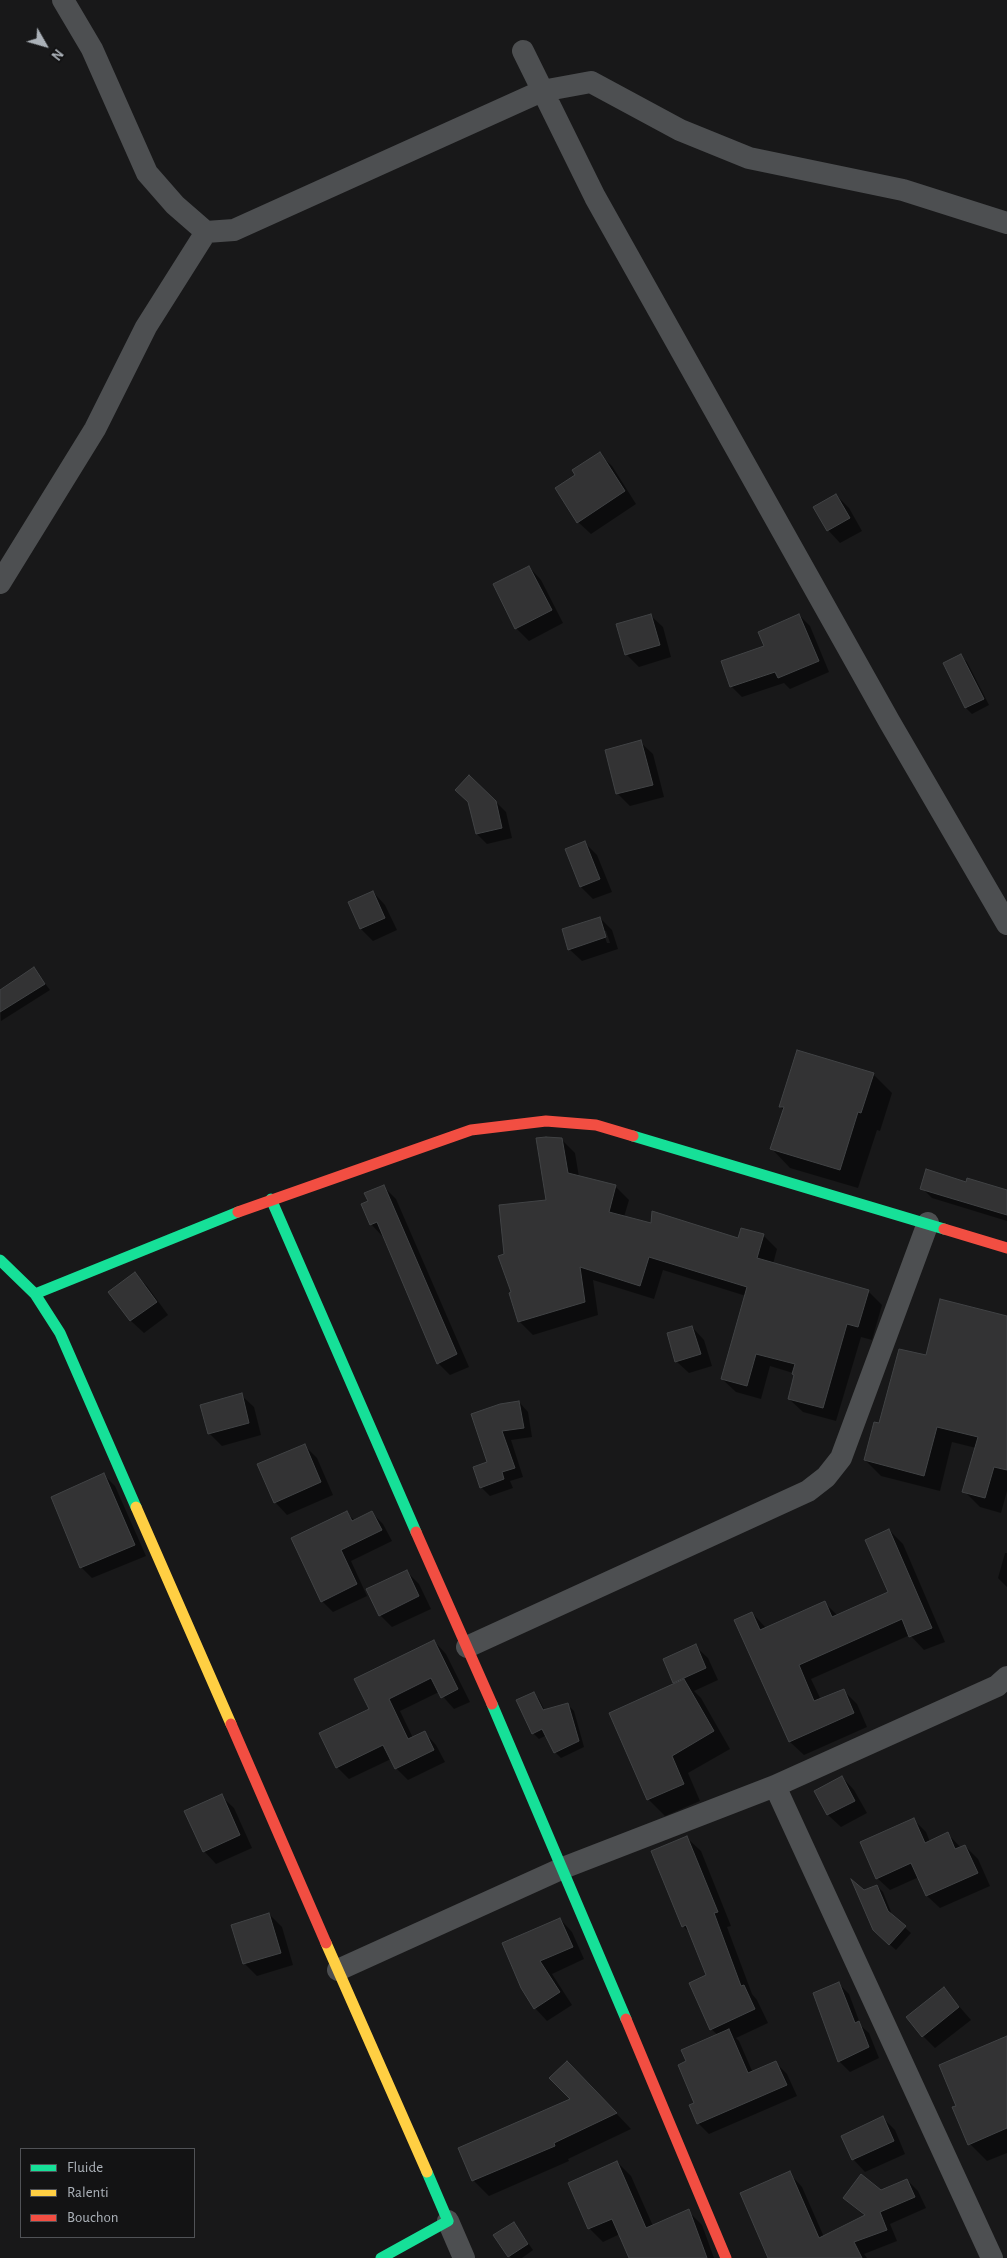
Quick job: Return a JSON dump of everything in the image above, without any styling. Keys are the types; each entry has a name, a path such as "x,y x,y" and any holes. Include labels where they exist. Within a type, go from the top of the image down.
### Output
{"street":[{"path":"63,0 92,49 147,173 175,205 206,232 234,230 542,91 591,82 680,130 749,158 903,190 1007,223"},
{"path":"523,51 615,231 888,721 1007,924"},
{"path":"0,583 95,429 146,327 206,232"},
{"path":"35,1294 271,1199 471,1130 546,1121 596,1125 809,1186 1007,1248"},
{"path":"271,1199 563,1868 726,2258"},
{"path":"468,1647 808,1491 826,1477 841,1458 928,1223"},
{"path":"0,1260 35,1294 60,1333 464,2258"},
{"path":"338,1970 563,1868 775,1786 997,1686 1007,1676"},
{"path":"775,1786 992,2258"},
{"path":"381,2258 448,2221"}],"building":[{"path":"600,452 625,491 577,523 555,488 575,475 572,470"},
{"path":"836,494 850,518 827,531 813,507"},
{"path":"529,566 552,610 515,629 493,584"},
{"path":"651,614 660,645 625,655 616,624"},
{"path":"799,614 819,661 778,678 775,672 730,687 721,661 764,646 758,632"},
{"path":"961,654 984,699 965,708 943,663"},
{"path":"641,740 653,785 616,794 605,750"},
{"path":"469,775 496,801 502,828 476,834 468,802 455,790"},
{"path":"585,841 600,879 580,887 565,849"},
{"path":"373,891 385,918 360,929 348,902"},
{"path":"600,917 606,937 568,950 562,929"},
{"path":"34,967 45,984 0,1012 0,990"},
{"path":"797,1050 874,1073 861,1113 858,1112 840,1170 770,1149 784,1107 779,1107"},
{"path":"536,1138 562,1138 568,1173 616,1185 609,1212 651,1223 652,1211 738,1238 741,1228 764,1234 757,1258 869,1290 858,1327 847,1324 823,1408 788,1399 795,1364 756,1354 747,1386 721,1379 747,1287 649,1257 640,1286 580,1267 585,1302 518,1322 509,1293 511,1292 498,1256 504,1254 499,1205 546,1200"},
{"path":"926,1169 966,1182 967,1178 1007,1190 1007,1215 920,1189"},
{"path":"384,1185 457,1354 437,1364 377,1222 370,1225 361,1204 368,1201 364,1193"},
{"path":"135,1272 157,1302 130,1321 108,1292"},
{"path":"940,1299 1007,1316 1007,1470 994,1467 985,1498 962,1492 978,1437 937,1427 924,1476 864,1460 874,1422 879,1423 899,1349 926,1355"},
{"path":"692,1326 701,1354 675,1362 667,1333"},
{"path":"242,1393 249,1423 208,1434 200,1405"},
{"path":"519,1401 524,1428 502,1431 515,1468 502,1472 504,1479 480,1488 473,1467 487,1462 471,1414 500,1404"},
{"path":"305,1444 321,1482 274,1503 257,1464"},
{"path":"104,1473 135,1545 80,1568 51,1497"},
{"path":"347,1511 352,1521 372,1511 382,1530 341,1550 357,1584 321,1602 291,1538"},
{"path":"889,1529 932,1628 909,1637 902,1619 799,1665 814,1701 844,1689 854,1713 789,1742 734,1620 752,1612 760,1630 825,1601 832,1617 888,1592 865,1540"},
{"path":"407,1570 419,1596 379,1616 366,1589"},
{"path":"434,1640 458,1689 441,1698 431,1678 389,1699 408,1739 425,1731 434,1750 395,1769 383,1745 336,1768 319,1733 369,1709 354,1679"},
{"path":"696,1644 706,1668 673,1683 663,1659"},
{"path":"684,1679 714,1731 672,1756 684,1784 647,1800 609,1713"},
{"path":"534,1692 543,1710 568,1703 579,1741 554,1753 542,1729 532,1734 516,1700"},
{"path":"842,1776 855,1801 827,1815 814,1791"},
{"path":"222,1794 240,1835 203,1852 184,1811"},
{"path":"914,1818 925,1843 948,1832 955,1849 965,1845 978,1873 926,1896 911,1863 876,1879 860,1842"},
{"path":"687,1836 718,1912 714,1913 741,1986 744,1985 755,2009 710,2030 689,1983 706,1975 686,1925 682,1927 651,1851"},
{"path":"851,1879 864,1890 877,1885 888,1911 906,1926 889,1945 873,1930"},
{"path":"269,1913 281,1953 243,1964 231,1925"},
{"path":"560,1918 573,1947 540,1961 560,1992 534,2009 521,1988 502,1943"},
{"path":"839,1982 855,2023 859,2021 869,2047 838,2062 813,1993"},
{"path":"944,1987 959,2007 922,2037 906,2017"},
{"path":"729,2029 748,2073 776,2061 787,2085 697,2124 689,2105 694,2103 678,2065 686,2061 681,2050"},
{"path":"1007,2036 1007,2128 968,2145 952,2107 956,2106 939,2065"},
{"path":"567,2061 617,2113 554,2143 555,2146 472,2181 458,2148 570,2099 549,2078"},
{"path":"883,2116 894,2141 852,2160 841,2136"},
{"path":"617,2161 646,2228 689,2209 707,2258 629,2258 612,2219 588,2229 568,2183"},
{"path":"790,2171 819,2238 865,2215 843,2198 861,2174 881,2190 907,2179 915,2197 880,2212 887,2230 854,2242 862,2258 768,2258 740,2193"},
{"path":"514,2222 528,2244 508,2257 493,2235"}],"traffic: fast":[{"path":"633,1136 944,1229"},
{"path":"271,1199 416,1532"},
{"path":"35,1294 238,1212"},
{"path":"0,1260 35,1294 60,1333 136,1507"},
{"path":"492,1704 626,2019"},
{"path":"381,2258 448,2221 427,2172"}],"traffic: slow":[{"path":"136,1507 231,1724"},
{"path":"326,1943 427,2172"}],"traffic: jam":[{"path":"238,1212 471,1130 546,1121 596,1125 633,1136"},
{"path":"944,1229 1007,1248"},
{"path":"416,1532 492,1704"},
{"path":"231,1724 326,1943"},
{"path":"626,2019 726,2258"}]}
